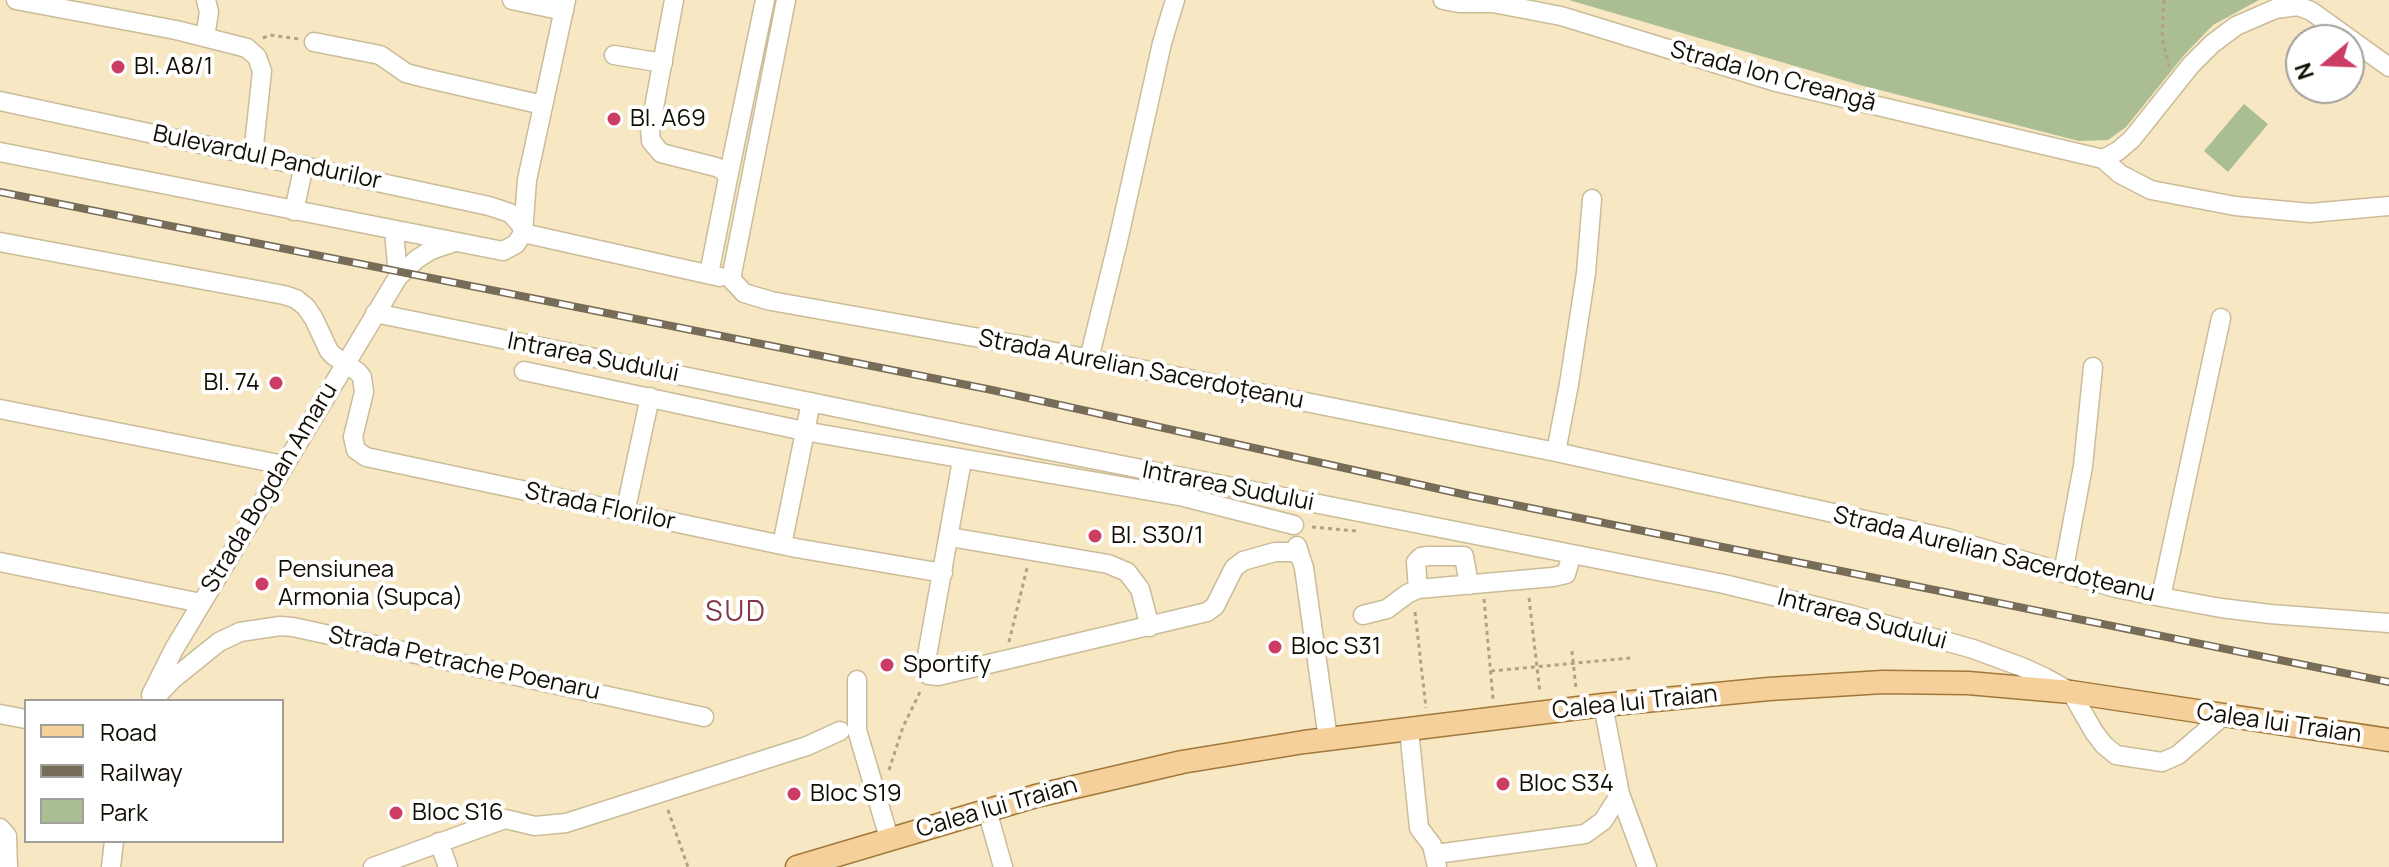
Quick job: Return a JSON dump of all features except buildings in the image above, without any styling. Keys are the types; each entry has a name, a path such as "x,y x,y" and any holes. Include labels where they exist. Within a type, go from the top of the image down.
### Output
{"main road":[{"name":"Calea lui Traian","path":"798,867 987,810 1094,781 1182,762 1328,739 1603,705 1769,689 1883,682 1968,683 2071,692 2389,740"}],"street":[{"path":"16,0 247,48 257,57 262,71 253,155"},
{"path":"205,37 209,12 206,0"},
{"path":"512,0 565,6 527,180 523,233"},
{"path":"674,0 650,129 651,141 661,153 716,167 723,170 728,178"},
{"path":"709,274 765,0"},
{"path":"731,279 786,0"},
{"path":"1089,359 1162,43 1175,0"},
{"name":"Strada Ion Creangă","path":"1443,0 1493,3 1550,14 1776,82 2103,159 2120,174 2151,190 2235,206 2310,213 2389,206"},
{"path":"2103,159 2132,139 2191,65 2212,44 2236,26 2285,6 2298,6 2311,11 2389,67"},
{"path":"314,42 380,55 406,73 543,105"},
{"path":"614,55 663,63"},
{"name":"Bulevardul Pandurilor","path":"0,101 500,209 516,219 523,233 516,244 503,251 0,152"},
{"path":"294,211 304,165"},
{"path":"1556,452 1584,287 1592,199"},
{"path":"394,231 398,277"},
{"name":"Bulevardul Pandurilor","path":"523,233 731,279"},
{"path":"0,242 296,299 314,319 329,351 345,364"},
{"name":"Strada Bogdan Amaru","path":"151,699 174,649 398,277 431,250 453,242"},
{"name":"Strada Aurelian Sacerdoțeanu","path":"731,279 744,293 771,301 1089,359 1556,452 1947,538 2116,588 2258,613 2389,623"},
{"name":"Intrarea Sudului","path":"375,313 1724,584 1973,649 2012,663 2071,692"},
{"path":"2161,597 2221,318"},
{"name":"Strada Florilor","path":"345,364 358,372 364,385 353,437 354,445 361,454 625,513 943,573"},
{"path":"2063,573 2083,466 2093,367"},
{"path":"524,371 804,431 1184,497 1294,525"},
{"path":"625,513 650,397"},
{"path":"782,545 811,402"},
{"path":"0,409 284,465"},
{"path":"962,460 925,667 929,675 938,676 1207,612 1215,606 1234,568 1243,561 1275,552 1299,555"},
{"path":"1294,500 1294,525 1304,568 1328,739"},
{"path":"950,537 1108,564 1127,572 1140,589 1150,627"},
{"path":"1363,615 1387,609 1415,590 1566,574 1572,554"},
{"path":"1415,590 1416,562 1428,556 1464,556 1476,584"},
{"path":"0,562 201,603"},
{"name":"Strada Petrache Poenaru","path":"152,699 219,642 240,632 280,626 704,717"},
{"name":"Calea lui Traian","path":"857,680 857,730 889,838"},
{"path":"2071,692 2104,745 2116,755 2140,759 2162,762 2178,755 2223,716"},
{"path":"1603,705 1620,794 1647,867"},
{"path":"0,714 24,719"},
{"path":"1418,728 1419,828 1432,845 1436,860 1585,834 1603,821 1620,794"},
{"path":"373,867 505,819 549,826 663,794 807,746 840,731"},
{"path":"987,810 1003,867"},
{"path":"0,828 7,836 8,867"},
{"path":"439,842 448,867"},
{"path":"111,867 114,843"}],"path":[{"path":"2164,0 2162,38 2176,84"},
{"path":"247,48 270,35 314,42"},
{"path":"1294,525 1355,531"},
{"path":"1005,660 1031,552"},
{"path":"1527,580 1542,713"},
{"path":"1476,584 1491,671 1495,719"},
{"path":"1415,590 1418,728"},
{"path":"1572,651 1578,709"},
{"path":"1491,671 1630,658"},
{"path":"879,801 903,727 929,675"},
{"path":"663,794 688,867"}],"green space":[{"path":"1569,0 2259,0 2213,25 2185,54 2126,127 2108,140 2079,141 1860,85"},
{"path":"2244,104 2268,124 2228,172 2204,151"}],"railway":[{"path":"0,192 992,390 1471,496 2389,682"}],"place":[{"name":"Bl. A8/1","path":"118,67"},
{"name":"Bl. A69","path":"614,119"},
{"name":"Bl. 74","path":"276,383"},
{"name":"Bl. S30/1","path":"1095,536"},
{"name":"Pensiunea Armonia (Supca)","path":"262,584"},
{"name":"Bloc S31","path":"1275,647"},
{"name":"Sportify","path":"887,665"},
{"name":"Bloc S34","path":"1503,784"},
{"name":"Bloc S19","path":"794,794"},
{"name":"Bloc S16","path":"396,813"}],"district":[{"name":"SUD","path":"736,613"}]}
